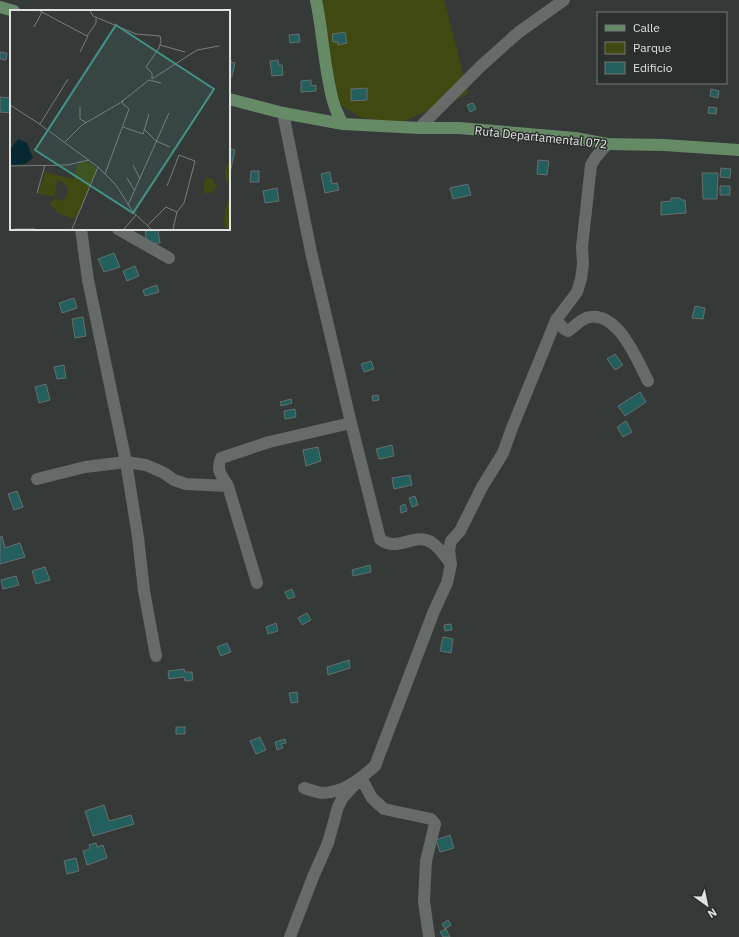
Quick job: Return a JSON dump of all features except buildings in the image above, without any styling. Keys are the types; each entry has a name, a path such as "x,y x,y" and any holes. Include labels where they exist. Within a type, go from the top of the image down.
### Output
{"main road":[{"path":"316,0 333,103 343,124"},
{"path":"0,7 10,10"},
{"name":"Ruta Departamental 072","path":"230,99 284,113 343,124 418,128 459,128 575,138 607,144 739,150"}],"street":[{"path":"418,128 482,65 519,32 564,0"},
{"path":"284,113 311,252 380,539 385,543 394,545 417,539 430,542 440,549 451,564"},
{"path":"290,937 328,843 338,807 343,797 375,766 434,611 447,583 451,564 449,550 451,542 460,531 482,487 503,453 556,320 577,292 583,264 582,247 591,165 607,144"},
{"path":"81,230 88,280 126,462 138,537 144,591 156,656"},
{"path":"120,230 169,258"},
{"path":"556,320 564,329 568,331 581,320 593,317 606,319 620,331 648,381"},
{"path":"257,583 228,486 220,473 218,465 221,458 269,442 351,423"},
{"path":"37,479 85,467 126,462 146,465 164,473 174,480 186,484 228,486"},
{"path":"304,788 321,793 334,792 361,778"},
{"path":"361,778 372,798 384,809 431,819 435,824 426,860 424,902 428,937"}],"green space":[{"path":"322,0 444,0 468,94 399,123 362,118 339,104 332,70"}]}
